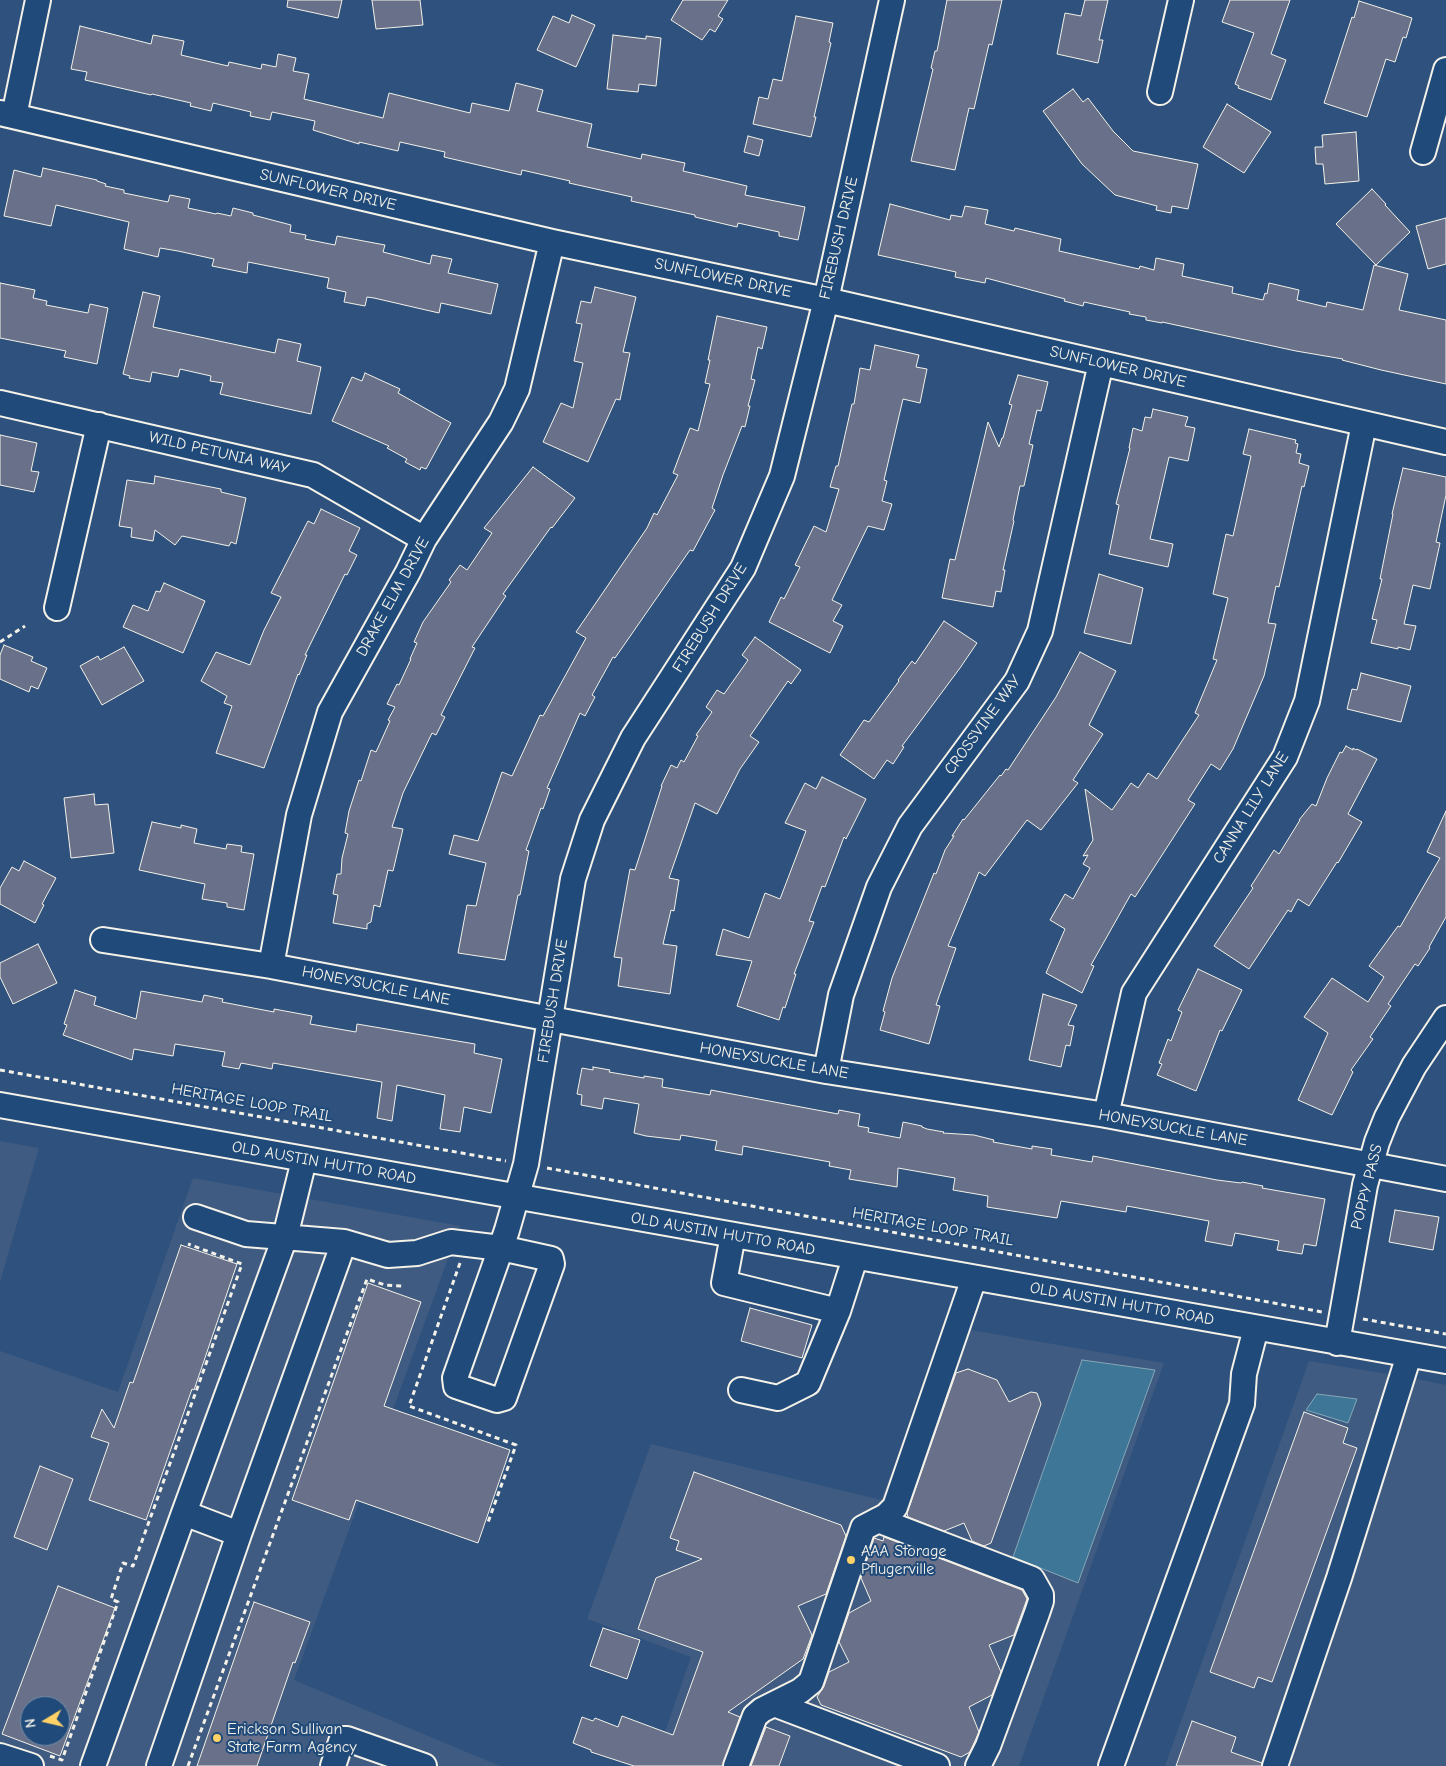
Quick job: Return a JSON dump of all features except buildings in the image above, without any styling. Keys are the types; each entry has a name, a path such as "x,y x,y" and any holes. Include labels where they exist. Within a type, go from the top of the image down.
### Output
{"street":[{"path":"7,115 38,0"},
{"name":"FIREBUSH DRIVE","path":"501,1248 518,1197 526,1164 573,879 592,820 633,738 743,568 782,476 826,300 892,0"},
{"path":"1160,92 1181,0"},
{"path":"1423,152 1446,70"},
{"name":"SUNFLOWER DRIVE","path":"7,115 552,242 826,300 1446,442"},
{"name":"DRAKE ELM DRIVE","path":"271,966 299,815 330,712 408,572 424,539 501,422 517,389 552,242"},
{"name":"CROSSVINE WAY","path":"826,1071 841,995 879,887 910,826 1017,681 1040,631 1101,363"},
{"name":"WILD PETUNIA WAY","path":"0,402 314,475 424,539"},
{"name":"CANNA LILY LANE","path":"1106,1115 1134,993 1285,757 1307,701 1364,424"},
{"path":"57,608 99,425"},
{"name":"HONEYSUCKLE LANE","path":"103,940 271,966 826,1071 1106,1115 1446,1178"},
{"name":"POPPY PASS","path":"1337,1343 1364,1185 1377,1142 1414,1066 1446,1018"},
{"name":"OLD AUSTIN HUTTO ROAD","path":"0,1106 1446,1361"},
{"path":"93,1766 285,1237 304,1160"},
{"path":"196,1216 246,1234 344,1242 388,1255 416,1253 451,1242 501,1248 551,1259 552,1264 504,1398 497,1400 456,1386 455,1378 501,1248"},
{"path":"733,1235 724,1283 838,1311"},
{"path":"158,1766 344,1242"},
{"path":"741,1390 778,1398 808,1383 838,1311 855,1258"},
{"path":"736,1766 755,1716 800,1691 811,1682 863,1528 886,1516 894,1507 974,1278"},
{"path":"1112,1766 1242,1404 1244,1374 1256,1328"},
{"path":"1275,1766 1339,1578 1409,1355"},
{"path":"184,1513 239,1534"},
{"path":"878,1520 1032,1579 1041,1595 1037,1613 988,1746 978,1766"},
{"path":"774,1704 937,1766"},
{"path":"333,1766 342,1739 347,1739 424,1766"},
{"path":"0,1756 38,1760"}],"path":[{"path":"0,642 25,626"},
{"name":"HERITAGE LOOP TRAIL","path":"0,1070 500,1160"},
{"name":"HERITAGE LOOP TRAIL","path":"546,1168 1316,1310"},
{"path":"38,1760 62,1760 118,1602 111,1599 123,1563 133,1566 242,1264 188,1244"},
{"path":"188,1766 367,1279 385,1285 402,1286"},
{"path":"1366,1320 1446,1334"}],"shaded area":[{"path":"0,1141 39,1148 0,1282"},
{"path":"193,1178 460,1226 294,1680 500,1766 0,1766 0,1351 118,1392"},
{"name":"AAA Storage Pflugerville","path":"947,1326 1164,1363 1019,1766 653,1766 691,1657 587,1619 651,1444 881,1500"},
{"path":"1082,1360 1155,1370 1078,1583 1013,1557"},
{"path":"1309,1361 1446,1385 1446,1766 1165,1766"},
{"path":"1317,1394 1357,1399 1348,1423 1306,1410"}],"place":[{"name":"AAA Storage Pflugerville","path":"851,1560"},
{"name":"Erickson Sullivan State Farm Agency","path":"217,1738"}]}
